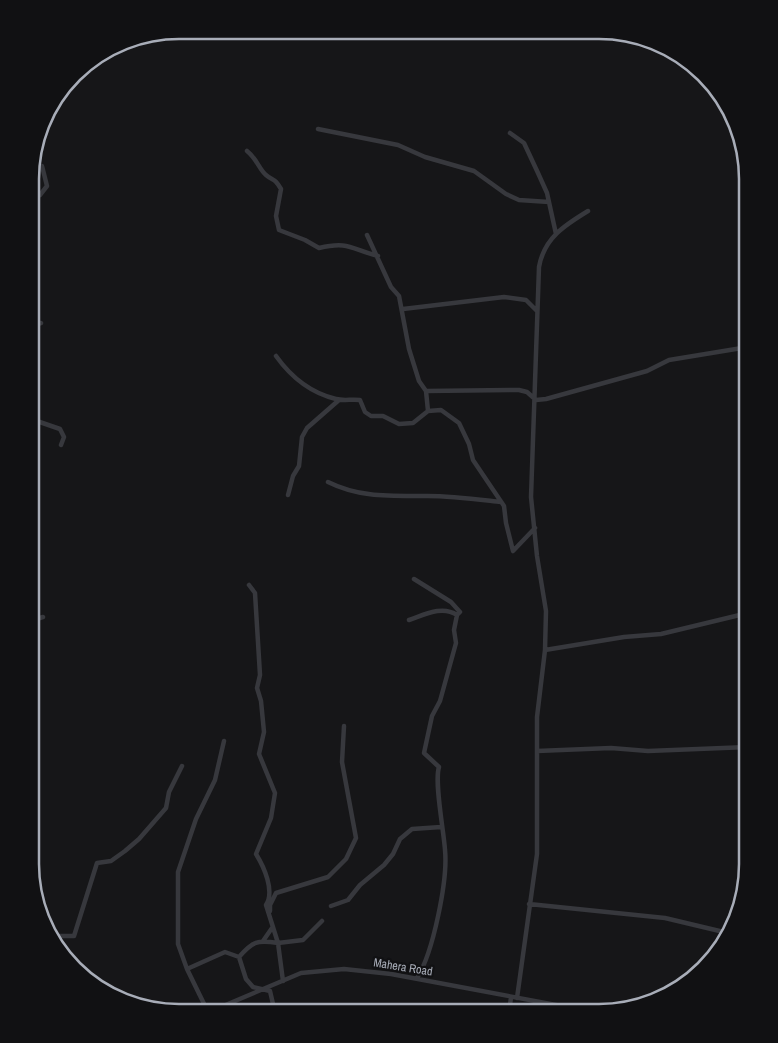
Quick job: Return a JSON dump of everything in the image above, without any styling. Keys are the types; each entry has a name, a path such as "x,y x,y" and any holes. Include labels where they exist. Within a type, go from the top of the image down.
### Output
{"street":[{"path":"318,129 398,146 425,157 474,171 506,194 519,200 549,202"},
{"path":"510,133 524,143 549,202 556,234"},
{"path":"247,152 260,164 266,175 275,179 281,189 276,216 279,230 305,240 318,248 341,244 354,246 362,252 378,256"},
{"path":"39,195 47,186 42,166"},
{"path":"518,998 537,854 538,701 545,650 546,611 531,497 542,254 563,226 588,211"},
{"path":"367,235 391,287 399,296 403,309 409,349 419,381 426,391 428,411"},
{"path":"403,309 504,297 526,300 538,311"},
{"path":"536,400 647,371 669,360 739,348"},
{"path":"276,356 287,371 302,384 338,400 360,400 365,412 371,416 383,416 399,424 413,423 428,411 441,410 459,423 474,460 504,506 513,551 534,528"},
{"path":"426,391 519,390 527,392 536,400"},
{"path":"288,496 293,476 299,466 302,437 306,428 338,400"},
{"path":"39,422 60,429 64,437 61,445"},
{"path":"328,482 345,491 373,495 422,496 501,502"},
{"path":"414,579 451,602 460,612 457,615 454,630 456,643 440,701 432,716 424,753 439,766 442,827 445,847 444,884 425,965 416,978"},
{"path":"249,585 255,593 260,669 257,688 263,721 259,754 275,793 271,818 256,854 269,888 270,899 266,905 271,916"},
{"path":"409,620 442,610 451,611 457,615"},
{"path":"545,650 624,637 661,634 739,615"},
{"path":"39,618 43,617"},
{"path":"283,981 278,943 272,928 270,905 276,893 328,878 346,858 356,838 342,762 344,726"},
{"path":"204,1004 187,969 178,944 178,872 196,819 215,780 224,741"},
{"path":"537,751 610,748 648,751 739,747"},
{"path":"59,936 74,936 97,863 111,861 139,839 166,808 169,792 182,766"},
{"path":"331,906 348,900 360,885 384,865 393,854 400,839 412,830 442,827"},
{"path":"529,904 665,918 722,932"},
{"path":"238,957 253,942 278,943 303,940 322,921"},
{"path":"263,941 272,928"},
{"path":"187,969 225,952 238,957 246,979 253,987 270,991 273,1004"},
{"name":"Mahera Road","path":"226,1004 301,973 344,969 416,978 550,1004"},
{"path":"511,1004 512,996"}]}
